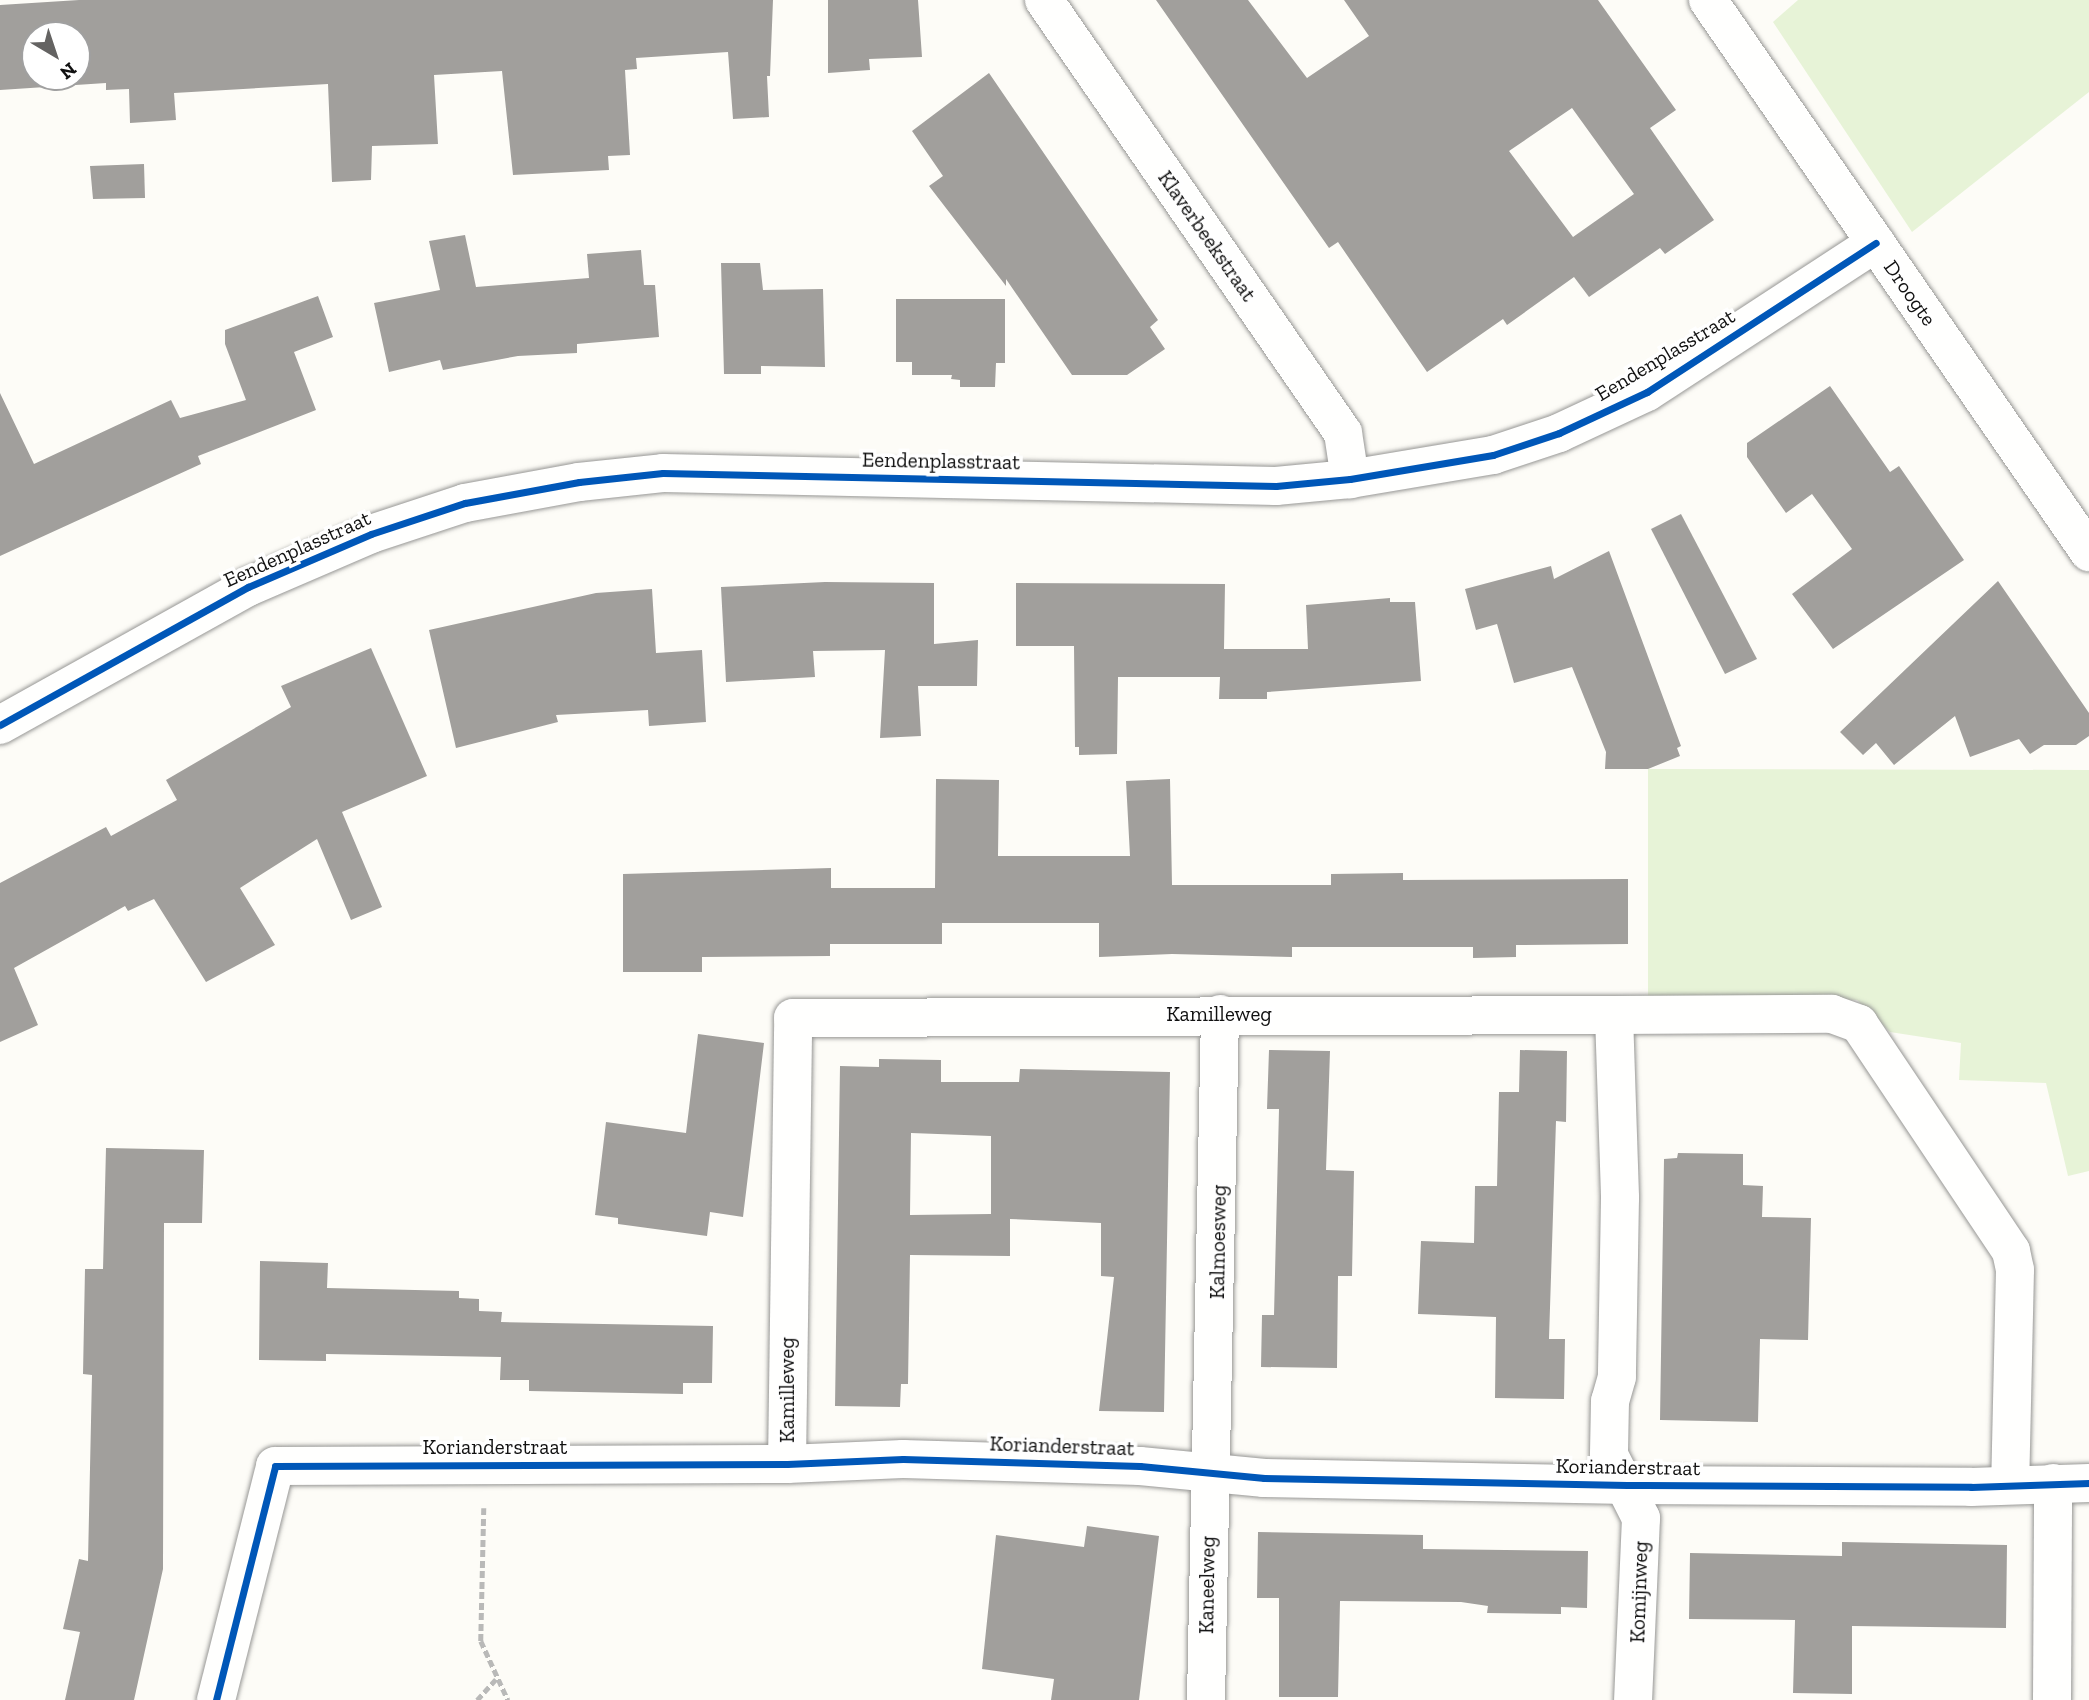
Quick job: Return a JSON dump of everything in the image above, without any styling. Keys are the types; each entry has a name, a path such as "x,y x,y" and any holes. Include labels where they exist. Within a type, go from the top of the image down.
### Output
{"street":[{"name":"Klaverbeekstraat","path":"1044,0 1343,433 1350,479"},
{"name":"Droogte","path":"1707,0 2089,552"},
{"name":"Eendenplasstraat","path":"0,724 248,587 418,519 466,503 554,487 663,473 1276,486 1350,479 1493,455 1605,413 1647,392 1876,243"},
{"name":"Kamilleweg","path":"787,1464 793,1018 1220,1014 1832,1014 1859,1024 2011,1251 2015,1270 2010,1484"},
{"name":"Kalmoesweg","path":"1209,1469 1217,1327 1220,1014"},
{"path":"1614,1015 1620,1198 1616,1377 1610,1401 1609,1455 1627,1485"},
{"name":"Korianderstraat","path":"216,1700 275,1466 787,1464 903,1459 1209,1469 1264,1478 1627,1485 2071,1483"},
{"name":"Kaneelweg","path":"1206,1700 1209,1469"},
{"path":"2052,1700 2071,1483"},
{"name":"Komijnweg","path":"1627,1485 1640,1518 1633,1700"}],"path":[{"path":"483,1465 485,1529 479,1617 481,1641 496,1679 508,1700"},
{"path":"477,1700 496,1679"}],"green space":[{"path":"1798,0 2089,0 2089,92 1912,232 1773,22"},
{"path":"1648,769 2089,770 2089,1171 2068,1176 2046,1083 1959,1080 1961,1043 1890,1032 1857,1000 1648,997"}],"building":[{"path":"79,0 773,0 770,76 767,76 769,117 733,119 728,52 636,58 637,69 625,70 630,155 608,156 609,170 513,175 502,71 434,75 438,144 372,146 371,180 332,182 328,84 174,93 176,120 130,123 129,89 106,90 106,83 91,84 91,21 21,21 21,89 0,90 0,5"},
{"path":"828,0 918,0 922,57 869,59 870,70 828,73"},
{"path":"1156,0 1248,0 1307,78 1369,36 1344,0 1598,0 1676,110 1650,128 1714,220 1665,254 1660,248 1589,297 1574,277 1507,325 1503,319 1427,372 1338,242 1329,248","holes":["1572,108 1634,194 1573,237 1509,151"]},
{"path":"989,73 1158,320 1150,327 1165,349 1127,375 1072,375 1006,279 1006,286 929,186 943,176 912,131"},
{"path":"144,164 145,198 93,199 90,166"},
{"path":"465,235 476,287 589,278 587,254 641,250 644,285 655,285 659,337 577,344 577,353 518,356 443,370 440,360 389,372 374,303 440,290 429,241"},
{"path":"721,263 760,263 763,290 823,289 825,367 761,366 761,374 724,374"},
{"path":"318,296 333,337 294,352 316,410 198,456 201,464 0,556 0,393 34,464 171,400 180,418 246,400 225,344 225,330"},
{"path":"896,299 1005,299 1005,363 996,363 995,387 960,387 960,380 951,379 952,375 912,375 912,362 896,362"},
{"path":"1830,386 1890,472 1899,466 1964,560 1833,649 1792,594 1852,549 1812,494 1786,513 1747,457 1747,443"},
{"path":"1681,514 1757,659 1725,674 1651,529"},
{"path":"1609,551 1681,746 1677,748 1680,756 1648,769 1605,769 1606,752 1572,667 1514,683 1497,624 1476,630 1465,589 1551,566 1554,579"},
{"path":"1998,581 2089,713 2089,736 2076,745 2044,745 2030,754 2019,739 1970,757 1955,716 1894,765 1876,743 1863,755 1840,732"},
{"path":"825,582 934,583 934,644 978,640 977,686 918,686 921,736 880,738 885,650 813,651 815,677 726,682 721,587"},
{"path":"1016,583 1225,584 1224,649 1308,649 1306,605 1390,598 1390,602 1415,602 1421,681 1267,692 1267,699 1219,699 1220,677 1118,677 1117,754 1079,755 1079,747 1075,747 1074,646 1016,646"},
{"path":"652,589 656,653 702,650 706,722 649,726 648,710 556,715 558,722 456,748 429,630 596,593"},
{"path":"371,648 427,776 342,812 382,907 351,920 317,839 240,888 275,945 206,982 154,899 128,911 125,906 14,968 38,1025 0,1042 0,883 106,827 111,836 177,800 166,780 291,707 281,686"},
{"path":"936,779 999,780 998,856 1130,856 1126,781 1170,779 1172,885 1331,885 1331,874 1403,873 1403,880 1628,879 1628,944 1516,945 1516,957 1473,958 1473,947 1292,947 1292,957 1172,954 1099,957 1099,923 942,923 942,944 830,944 830,956 702,957 702,972 623,972 623,874 831,868 831,888 935,888"},
{"path":"698,1034 764,1043 743,1217 710,1212 707,1236 618,1224 618,1218 595,1215 606,1122 686,1133"},
{"path":"1269,1050 1330,1051 1326,1170 1354,1171 1352,1276 1338,1276 1337,1368 1261,1367 1262,1315 1274,1315 1279,1109 1267,1109"},
{"path":"1520,1050 1567,1051 1566,1122 1556,1121 1549,1339 1565,1339 1564,1399 1495,1398 1496,1317 1418,1314 1421,1241 1474,1243 1475,1186 1497,1186 1499,1092 1519,1092"},
{"path":"879,1059 941,1060 941,1082 1019,1082 1020,1069 1170,1072 1164,1412 1099,1411 1114,1277 1101,1276 1101,1223 1010,1219 1010,1256 910,1255 908,1384 901,1384 900,1407 835,1406 840,1066 879,1067","holes":["911,1133 991,1136 991,1214 910,1215"]},
{"path":"106,1148 204,1150 202,1223 164,1223 163,1569 134,1700 65,1700 80,1632 63,1629 79,1559 88,1561 92,1375 83,1374 85,1269 103,1269"},
{"path":"1678,1153 1743,1154 1743,1185 1763,1186 1762,1217 1811,1218 1808,1340 1760,1339 1758,1422 1660,1420 1664,1159 1677,1158"},
{"path":"260,1261 328,1263 327,1288 459,1291 459,1298 479,1299 479,1311 502,1312 501,1322 713,1326 712,1383 683,1383 683,1394 529,1391 529,1380 500,1380 501,1357 326,1354 326,1361 259,1360"},
{"path":"1087,1526 1159,1536 1139,1700 1051,1700 1054,1679 982,1669 996,1535 1084,1547"},
{"path":"1258,1532 1423,1535 1423,1549 1588,1551 1587,1608 1561,1607 1561,1614 1487,1613 1488,1606 1461,1602 1340,1601 1338,1697 1279,1697 1279,1598 1257,1598"},
{"path":"1842,1542 2007,1545 2006,1628 1852,1626 1852,1694 1793,1693 1795,1620 1689,1619 1690,1553 1842,1556"}],"cycle path":[{"path":"0,725 248,587 371,534 465,503 579,482 663,473 1276,486 1350,479 1493,455 1559,433 1647,392 1876,243"},
{"path":"216,1700 275,1466 787,1464 903,1459 1140,1466 1264,1478 1627,1485 1971,1487 2089,1483"}]}
